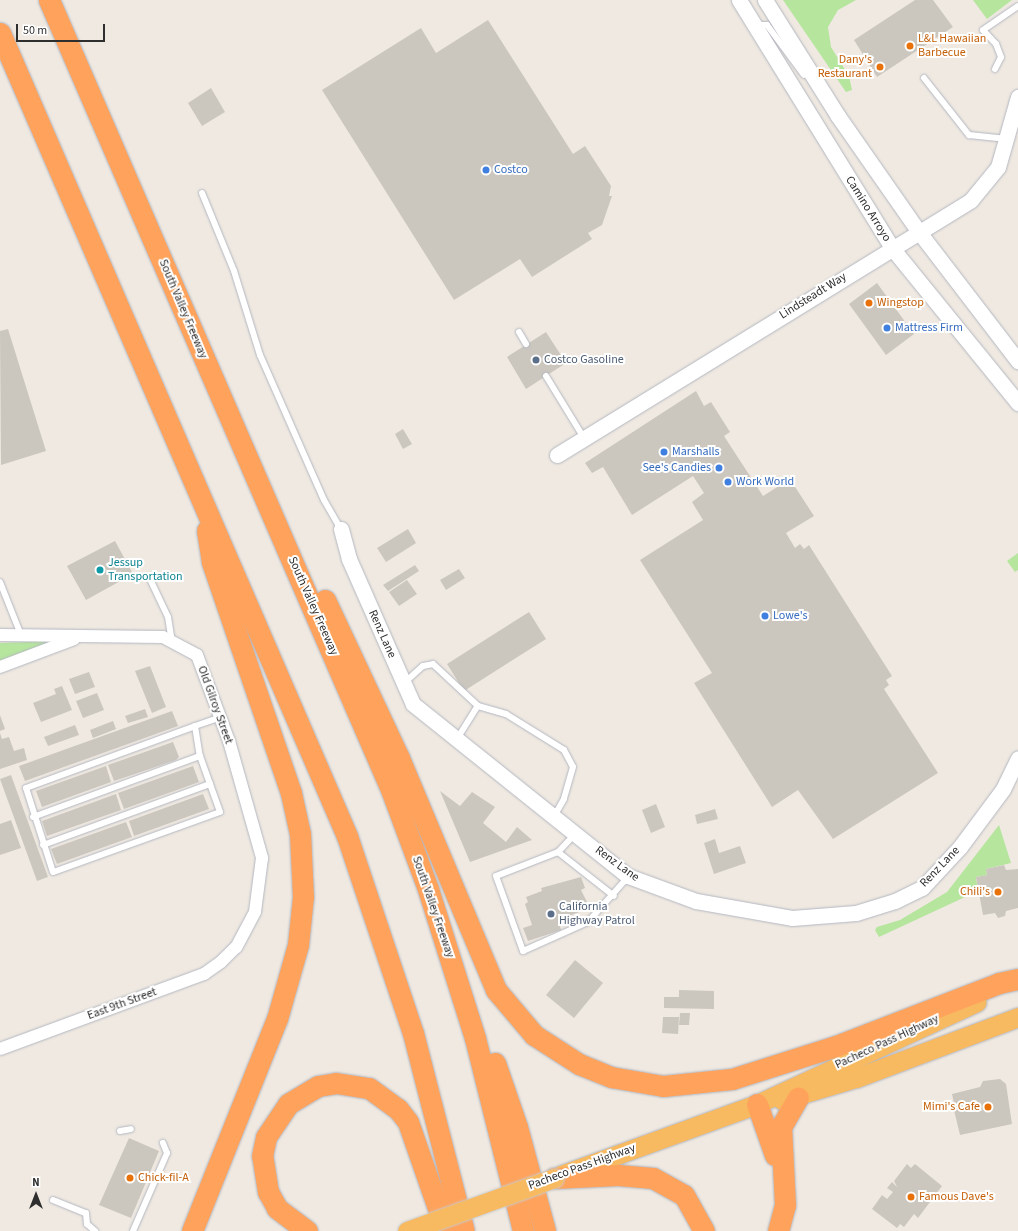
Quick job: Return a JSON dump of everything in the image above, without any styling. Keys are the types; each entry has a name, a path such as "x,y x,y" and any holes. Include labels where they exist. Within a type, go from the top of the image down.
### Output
{"highway":[{"name":"South Valley Freeway","path":"49,0 369,737 428,889 477,1045 523,1231"},
{"path":"0,33 204,506 293,705 365,884 415,1040 464,1231"},
{"path":"186,316 399,758 486,971 517,1016 550,1047 579,1064 637,1083 708,1083 836,1046 999,982 1018,979"},
{"path":"192,1231 277,1019 298,945 303,897 296,813 212,562 204,506"},
{"path":"428,889 507,1096 545,1231"},
{"name":"Pacheco Pass Highway","path":"407,1231 757,1104 875,1047 1018,984"},
{"name":"Pacheco Pass Highway","path":"757,1104 798,1098 1018,1017"},
{"path":"306,1231 282,1212 268,1192 263,1150 275,1119 288,1104 318,1086 336,1083 361,1086 383,1096 408,1122 446,1231"},
{"path":"778,1231 785,1205 781,1172 781,1127 798,1098"},
{"path":"757,1104 781,1172"},
{"path":"554,1178 618,1175 653,1178 684,1195 704,1231"}],"street":[{"name":"Camino Arroyo","path":"739,0 892,248 1018,403"},
{"path":"765,0 833,107 919,232 1018,361"},
{"name":"Lindsteadt Way","path":"557,455 971,200 998,167 1018,97"},
{"name":"Renz Lane","path":"341,529 349,559 413,704 576,832 628,876 696,901 792,918 856,913 895,901 922,888 960,847 1004,789 1018,776"},
{"name":"Old Gilroy Street","path":"0,634 79,637 163,637 197,655 221,717 262,858 255,912 236,947"},
{"path":"0,667 79,637"},
{"name":"Renz Lane","path":"1004,789 1018,758"},
{"name":"East 9th Street","path":"0,1049 204,974 236,947"}],"lane":[{"path":"994,69 1001,57 996,44 983,30 1018,6"},
{"path":"755,25 767,25 772,29 817,95 833,107"},
{"path":"924,78 969,135 1005,139"},
{"path":"202,193 234,271 260,356 324,500 341,529"},
{"path":"519,332 526,344"},
{"path":"546,376 584,438"},
{"path":"149,577 168,616 172,642"},
{"path":"0,582 21,635"},
{"path":"404,683 423,666 433,664 478,706 506,714 564,750 573,767 564,799 554,816"},
{"path":"457,739 478,706"},
{"path":"195,726 200,756 220,812 53,872 33,817 26,788 195,726 221,717"},
{"path":"33,817 200,756"},
{"path":"43,845 210,784"},
{"path":"576,832 558,852 496,876 523,951 588,922 614,896 628,876"},
{"path":"558,852 614,896"},
{"path":"120,1131 131,1129"},
{"path":"133,1231 167,1153 163,1142"},
{"path":"53,1200 86,1213 87,1224 95,1231"}],"green space":[{"path":"783,0 856,0 838,10 828,27 831,47 849,76 852,90 846,92"},
{"path":"973,0 1012,0 987,19"},
{"path":"1018,553 1018,570 1015,572 1007,561"},
{"path":"53,641 0,661 0,643"},
{"path":"999,825 1011,863 986,869 987,875 976,877 978,891 879,937 875,930 877,927 900,920 947,892"}],"building":[{"path":"915,0 933,0 953,27 877,77 854,40"},
{"name":"Costco","path":"488,20 573,154 585,146 611,186 609,196 612,196 602,225 588,233 592,239 532,277 520,259 454,300 322,90 421,28 436,53"},
{"path":"211,88 225,112 202,126 188,103"},
{"path":"877,283 914,334 886,355 849,304"},
{"path":"8,329 46,451 1,465 0,331"},
{"name":"Costco Gasoline","path":"546,332 566,363 526,389 507,357"},
{"path":"696,391 704,406 711,402 730,432 724,436 763,496 790,479 814,516 786,533 795,548 800,544 804,549 809,545 892,676 886,680 889,685 884,689 938,773 833,839 798,790 772,807 694,683 712,673 640,560 703,520 692,502 704,493 693,476 632,515 603,467 592,473 585,463"},
{"path":"403,429 412,444 403,449 395,434"},
{"path":"408,529 416,543 386,562 377,548"},
{"name":"Jessup Transportation","path":"115,541 133,574 86,600 67,566"},
{"path":"415,565 419,571 388,591 383,585"},
{"path":"459,569 465,578 446,590 440,580"},
{"path":"407,580 417,594 399,606 389,592"},
{"path":"529,612 546,639 464,691 447,664"},
{"path":"150,666 166,707 152,713 135,671"},
{"path":"89,672 95,687 75,694 69,679"},
{"path":"62,686 72,710 41,722 33,703 56,694 54,689"},
{"path":"97,693 104,710 83,718 76,701"},
{"path":"145,709 148,717 128,723 125,716"},
{"path":"172,711 178,726 25,781 19,766"},
{"path":"0,715 5,729 0,731"},
{"path":"113,721 116,729 93,738 90,730"},
{"path":"75,725 79,735 48,746 44,737"},
{"path":"0,733 2,739 9,737 14,751 24,748 27,760 0,769"},
{"path":"173,742 179,757 176,760 114,781 108,765"},
{"path":"106,766 111,782 42,807 36,791"},
{"path":"193,766 199,782 124,809 118,793"},
{"path":"11,775 48,877 37,881 0,779"},
{"path":"440,791 460,806 472,792 495,807 483,823 506,842 517,827 532,840 470,862"},
{"path":"116,794 121,810 47,836 42,821"},
{"path":"203,794 209,809 134,836 129,821"},
{"path":"656,804 665,827 651,833 642,810"},
{"path":"715,809 718,819 697,824 695,815"},
{"path":"11,820 21,848 0,855 0,824"},
{"path":"126,822 132,837 57,864 51,849"},
{"path":"715,839 719,853 740,846 746,863 714,874 704,843"},
{"name":"Chili's","path":"1004,865 1006,870 1018,869 1018,908 1006,911 1005,916 998,918 995,913 983,915 976,877 987,875 986,869"},
{"name":"California Highway Patrol","path":"581,877 585,888 581,890 590,908 558,920 561,930 528,941 523,928 532,925 525,904 528,902 526,897 542,891 541,888"},
{"path":"575,960 603,983 574,1018 546,995"},
{"path":"679,990 714,991 714,1009 664,1008 664,997 679,997"},
{"path":"680,1013 690,1013 689,1025 679,1025"},
{"path":"663,1017 679,1017 678,1034 662,1033"},
{"name":"Mimi's Cafe","path":"1000,1079 1006,1084 1012,1124 960,1135 954,1110 965,1106 955,1108 952,1094 980,1087 983,1081"},
{"name":"Chick-fil-A","path":"129,1138 159,1151 131,1218 99,1205"},
{"name":"Famous Dave's","path":"907,1164 911,1168 915,1164 942,1186 918,1218 914,1214 904,1227 900,1224 897,1228 872,1209 882,1195 887,1199 893,1192 887,1188 892,1182 897,1187 894,1181"}],"place":[{"name":"L&L Hawaiian Barbecue","path":"910,46"},
{"name":"Dany's Restaurant","path":"880,67"},
{"name":"Costco","path":"486,170"},
{"name":"Wingstop","path":"869,303"},
{"name":"Mattress Firm","path":"887,328"},
{"name":"Costco Gasoline","path":"536,360"},
{"name":"Marshalls","path":"664,452"},
{"name":"See's Candies","path":"719,468"},
{"name":"Work World","path":"728,482"},
{"name":"Jessup Transportation","path":"100,570"},
{"name":"Lowe's","path":"765,616"},
{"name":"Chili's","path":"998,892"},
{"name":"California Highway Patrol","path":"551,914"},
{"name":"Mimi's Cafe","path":"988,1107"},
{"name":"Chick-fil-A","path":"130,1178"},
{"name":"Famous Dave's","path":"911,1197"}]}
